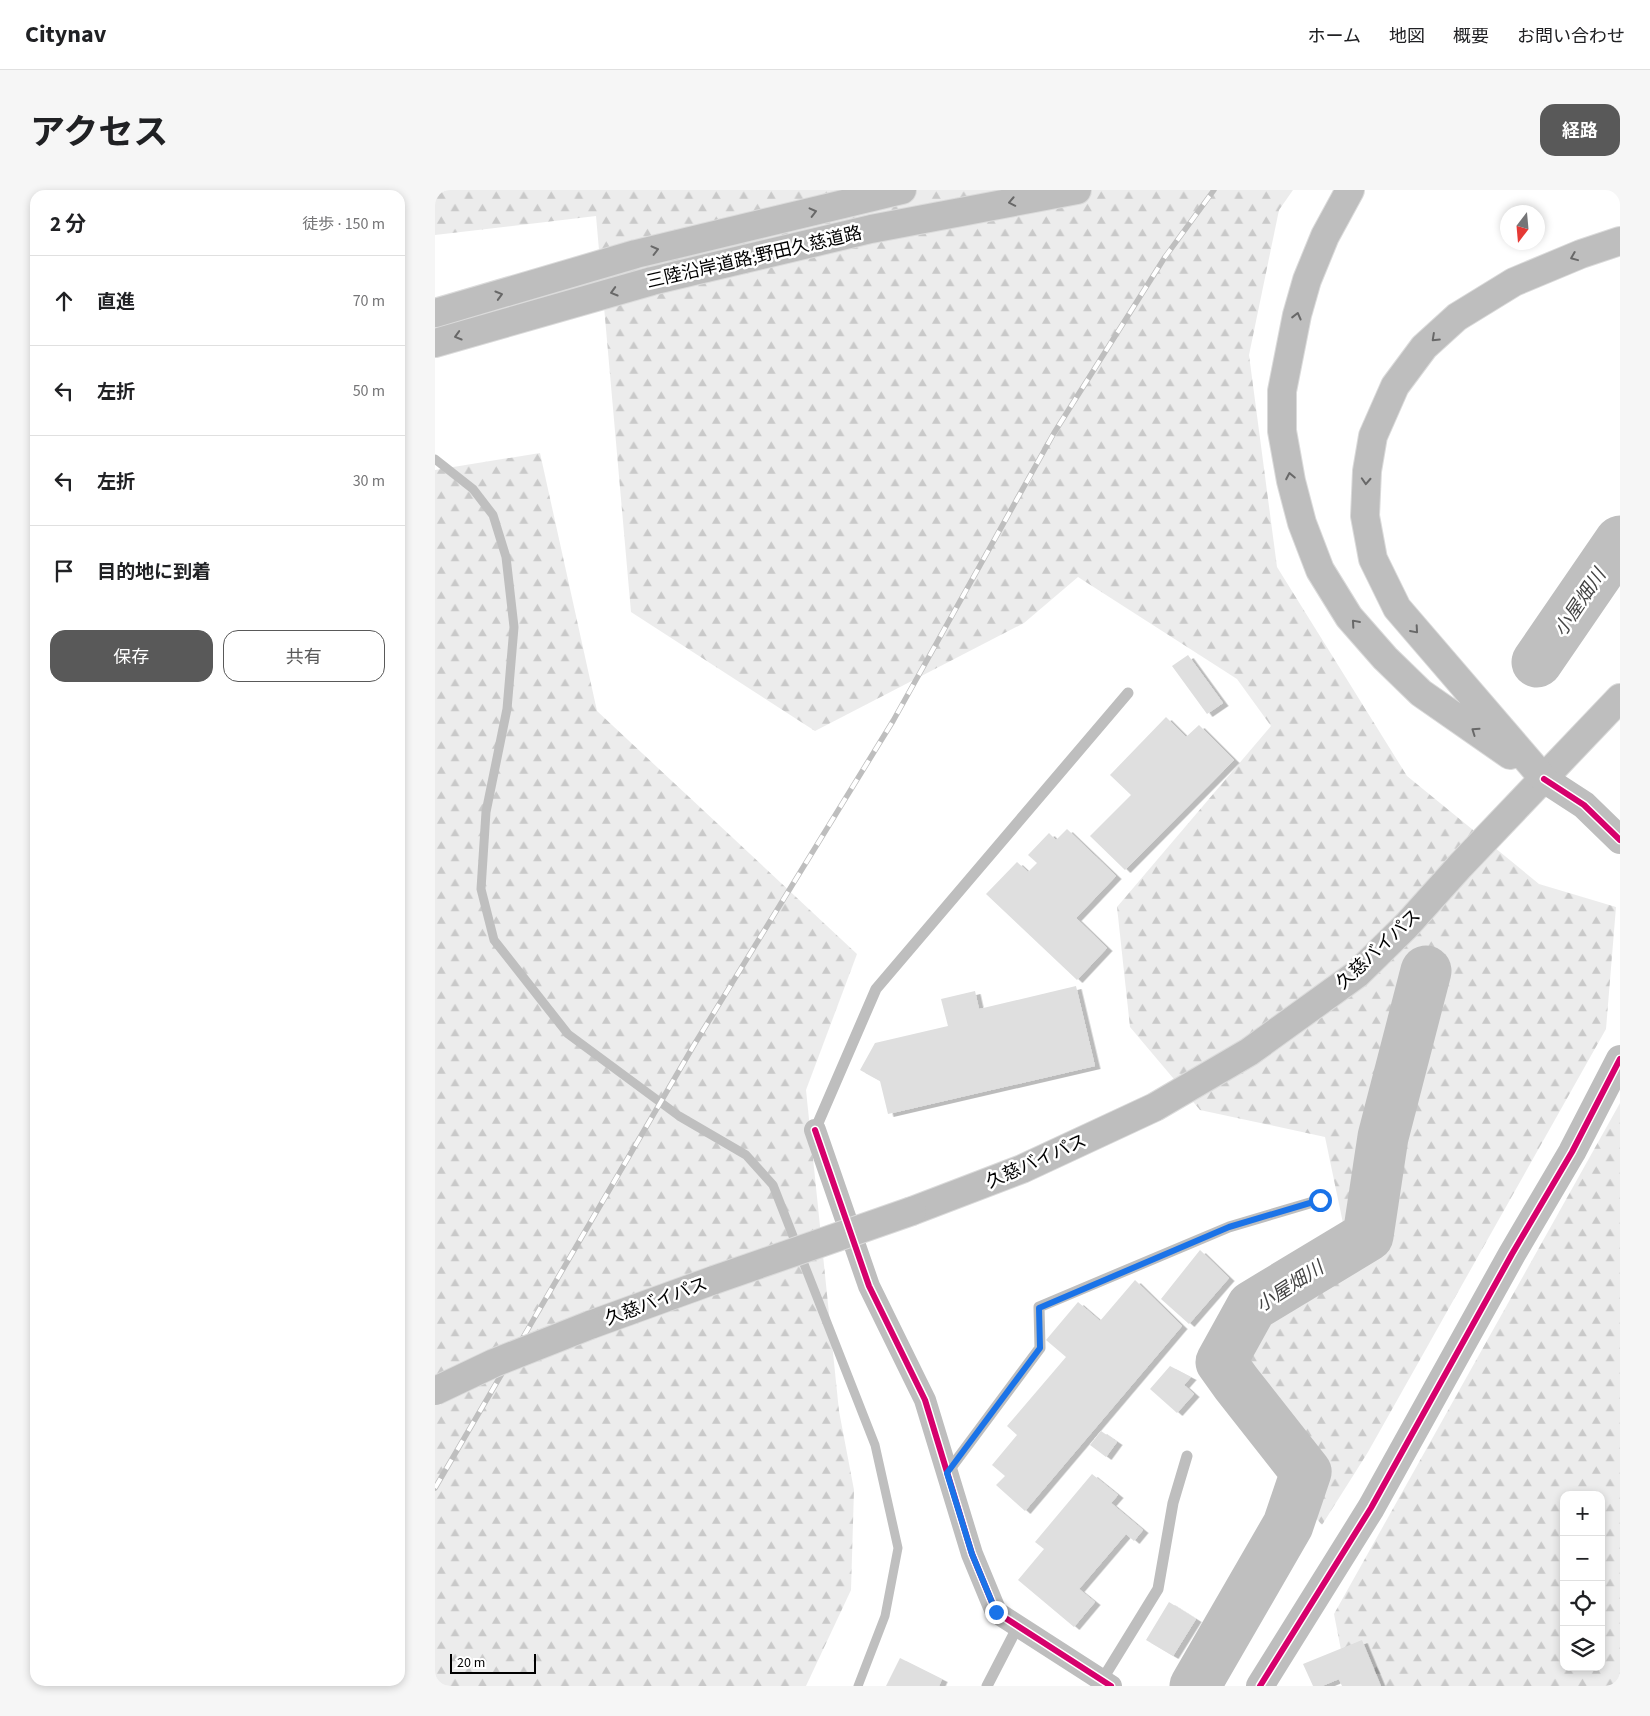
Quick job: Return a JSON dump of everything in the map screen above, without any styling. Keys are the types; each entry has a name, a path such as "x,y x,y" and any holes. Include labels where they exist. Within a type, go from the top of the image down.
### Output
{"main road":[{"name":"三陸沿岸道路;野田久慈道路","path":"435,313 637,254 902,190"},
{"name":"三陸沿岸道路;野田久慈道路","path":"435,343 652,281 871,229 1077,190"},
{"path":"1350,190 1325,236 1307,280 1297,315 1283,391 1283,431 1291,481 1302,523 1320,570 1349,617 1385,658 1421,693 1584,805 1620,840"},
{"path":"1544,778 1397,608 1373,559 1365,516 1367,471 1373,436 1395,386 1424,347 1457,317 1514,282 1581,254 1620,241"},
{"name":"久慈バイパス","path":"435,1391 493,1362 590,1325 912,1211 1022,1169 1155,1107 1249,1052 1357,974 1407,925 1460,866 1620,698"},
{"path":"1260,1686 1371,1508 1512,1254 1572,1152 1620,1058"}],"street":[{"path":"815,1130 869,1286 925,1400 972,1554 996,1612 1105,1684"}],"lane":[{"path":"815,1130 875,989 1128,692"},
{"path":"947,1473 1040,1348 1039,1308 1229,1227 1320,1200"},
{"path":"1105,1684 1158,1589 1173,1503 1187,1456"},
{"path":"987,1686 1018,1626"}],"green space":[{"path":"435,190 1293,190 1279,210 1249,355 1277,567 1407,776 1539,884 1616,907 1606,1029 1368,1452 1322,1525 1285,1482 1200,1357 1344,1228 1325,1137 1200,1110 1130,1027 1117,907 1271,726 1237,679 1078,577 1024,623 815,731 631,612 596,216 435,235"},
{"path":"540,453 597,711 857,954 806,1090 839,1411 854,1490 851,1590 806,1686 435,1686 435,470"},
{"path":"1620,1103 1620,1686 1348,1686 1334,1614"}],"building":[{"path":"1188,655 1223,703 1207,714 1172,666"},
{"path":"1166,717 1186,737 1199,725 1234,760 1125,870 1090,836 1131,795 1110,775"},
{"path":"1067,829 1116,876 1076,918 1107,948 1077,980 986,894 1017,862 1028,872 1037,863 1028,855 1049,833 1056,840"},
{"path":"1076,986 1095,1066 888,1114 880,1081 860,1070 875,1043 948,1026 941,999 975,991 979,1009"},
{"path":"1200,1250 1229,1278 1189,1324 1161,1299"},
{"path":"1135,1280 1182,1326 1025,1511 996,1485 1005,1476 992,1465 1017,1435 1007,1426 1066,1357 1046,1340 1078,1302 1100,1321"},
{"path":"1170,1366 1191,1377 1184,1385 1194,1394 1177,1413 1150,1389"},
{"path":"1101,1431 1117,1442 1106,1457 1090,1445"},
{"path":"1092,1474 1118,1495 1111,1503 1143,1530 1134,1541 1126,1534 1079,1589 1095,1602 1074,1627 1018,1580 1044,1549 1035,1542"},
{"path":"1169,1602 1196,1619 1173,1656 1146,1640"},
{"path":"1362,1640 1381,1686 1342,1686 1339,1679 1322,1686 1313,1686 1303,1664"},
{"path":"900,1658 942,1679 939,1686 886,1686"}],"waterway":[{"path":"435,459 473,489 493,515 506,557 514,627 507,709 486,812 481,889 494,940 568,1034 679,1116 746,1155 773,1185 875,1445 898,1548 885,1616 858,1686"},
{"name":"小屋畑川","path":"1537,662 1620,541"},
{"name":"小屋畑川","path":"1195,1686 1288,1525 1306,1472 1221,1362 1252,1306 1368,1236 1383,1137 1426,971"}],"railway":[{"path":"435,1488 694,1045 893,721 1054,433 1165,257 1214,190"}],"cycle path":[{"path":"1544,779 1584,805 1620,840"},
{"path":"1260,1686 1371,1508 1512,1254 1572,1152 1620,1059"},
{"path":"815,1130 869,1286 925,1400 972,1554 996,1612 1111,1686"}],"route":[{"path":"996,1612 972,1554 947,1473 1040,1348 1039,1308 1229,1227 1320,1200"}]}
